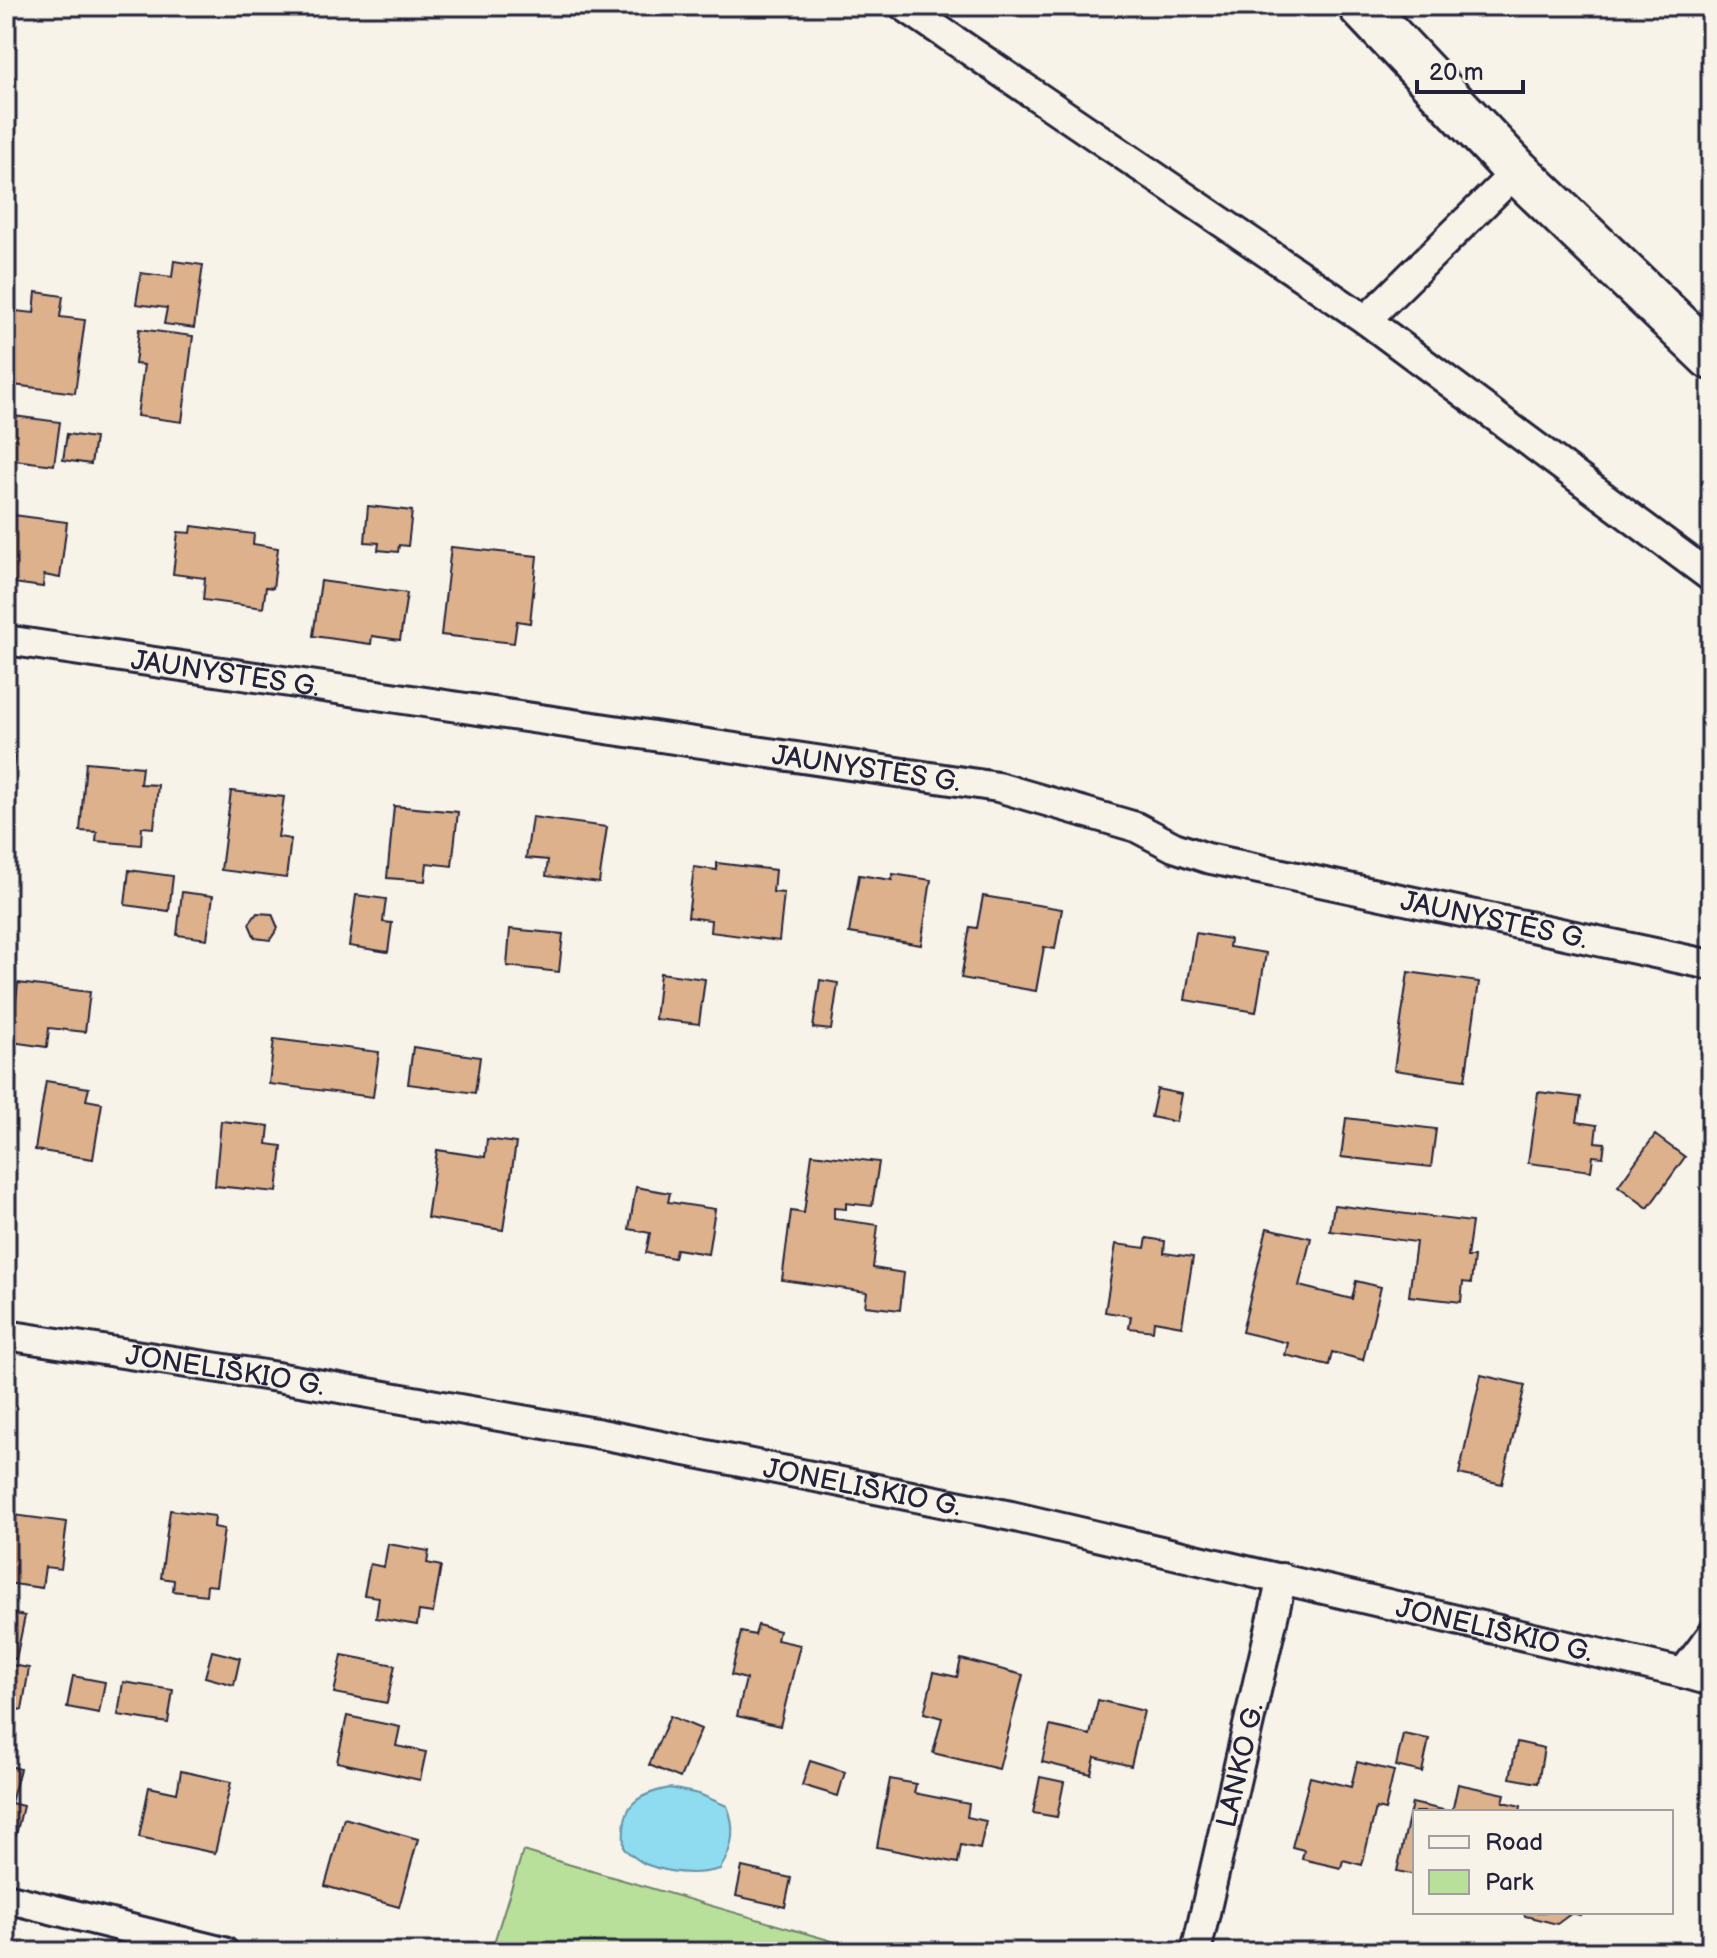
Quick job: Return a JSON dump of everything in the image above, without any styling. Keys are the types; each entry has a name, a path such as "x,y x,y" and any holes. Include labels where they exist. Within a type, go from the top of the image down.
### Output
{"highway":[{"path":"1361,6 1517,171 1711,357"}],"street":[{"path":"904,6 1366,320 1711,577"},
{"path":"1366,320 1517,171"},
{"name":"JAUNYSTĖS G.","path":"6,640 998,787 1136,827 1174,847 1207,858 1711,965"},
{"name":"JONELIŠKIO G.","path":"6,1335 277,1377 596,1433 1011,1516 1711,1681"},
{"name":"LANKO G.","path":"1196,1952 1282,1578"},
{"path":"1683,1673 1711,1636"},
{"path":"6,1898 224,1952"}],"green space":[{"path":"523,1851 870,1952 491,1952"},
{"path":"6,1940 49,1952 6,1952"}],"water":[{"path":"670,1788 699,1794 727,1806 732,1822 732,1838 720,1869 692,1873 663,1870 645,1864 624,1849 625,1823 631,1806 645,1795"}],"building":[{"path":"174,261 203,265 194,328 164,324 167,308 136,304 141,273 172,277"},
{"path":"36,292 63,296 60,317 85,320 75,393 6,384 6,310 34,313"},
{"path":"139,329 193,336 182,422 137,416 144,365 135,364"},
{"path":"6,415 60,422 54,465 6,459"},
{"path":"67,434 95,438 91,464 63,460"},
{"path":"368,506 412,511 408,546 399,545 398,552 378,550 379,543 365,542"},
{"path":"6,514 67,522 60,578 44,575 43,587 6,582"},
{"path":"192,526 254,534 253,544 278,548 273,588 266,587 263,608 203,600 205,578 173,574 178,532 191,533"},
{"path":"451,547 537,556 530,623 517,621 514,643 441,635"},
{"path":"321,581 407,593 400,640 372,636 371,644 313,636"},
{"path":"6,753 15,755 6,815"},
{"path":"86,762 142,767 140,784 158,785 154,828 142,827 141,845 96,841 97,832 80,831"},
{"path":"231,791 284,797 278,837 291,839 286,878 221,870"},
{"path":"394,806 458,812 452,866 427,863 425,881 387,878"},
{"path":"532,817 607,827 599,883 546,876 548,860 526,858"},
{"path":"717,863 775,870 773,892 784,893 779,941 710,932 711,920 688,917 694,867 717,870"},
{"path":"129,870 173,876 169,911 125,905"},
{"path":"893,874 931,880 921,945 849,933 859,875 892,880"},
{"path":"182,892 213,896 207,939 177,935"},
{"path":"356,895 386,899 383,922 392,923 388,952 349,946"},
{"path":"983,896 1062,909 1055,949 1044,947 1036,991 961,978 970,927 977,928"},
{"path":"257,913 272,914 278,928 270,940 255,938 249,924"},
{"path":"510,929 563,934 559,972 507,966"},
{"path":"1196,933 1230,939 1229,947 1266,953 1256,1012 1185,1000"},
{"path":"1408,972 1479,982 1465,1080 1394,1070"},
{"path":"660,973 705,979 699,1024 655,1019"},
{"path":"820,980 838,983 831,1030 813,1028"},
{"path":"18,983 90,992 85,1032 49,1028 47,1047 11,1042"},
{"path":"274,1039 379,1052 373,1097 269,1084"},
{"path":"413,1047 480,1057 475,1093 408,1084"},
{"path":"46,1081 89,1088 86,1100 102,1103 93,1159 35,1150"},
{"path":"1157,1089 1181,1094 1176,1122 1151,1117"},
{"path":"1538,1092 1581,1097 1577,1122 1597,1125 1595,1142 1605,1143 1603,1157 1593,1156 1591,1171 1528,1163"},
{"path":"1346,1118 1436,1129 1431,1167 1341,1157"},
{"path":"221,1121 269,1126 267,1144 282,1146 277,1192 215,1186"},
{"path":"1655,1135 1685,1157 1648,1208 1618,1186"},
{"path":"487,1139 516,1143 503,1230 427,1218 437,1150 485,1157"},
{"path":"812,1154 879,1162 872,1206 846,1203 846,1209 834,1208 834,1219 878,1225 873,1268 904,1273 900,1310 865,1306 867,1292 782,1280 791,1211 804,1213"},
{"path":"636,1187 670,1193 668,1202 715,1209 708,1254 676,1249 674,1258 646,1253 650,1233 629,1229"},
{"path":"1334,1205 1472,1222 1467,1257 1474,1257 1471,1283 1463,1282 1461,1302 1409,1296 1416,1242 1330,1231"},
{"path":"1267,1228 1311,1238 1299,1286 1352,1299 1356,1281 1381,1287 1363,1360 1332,1352 1329,1365 1285,1355 1288,1343 1242,1332"},
{"path":"1147,1238 1165,1241 1164,1253 1193,1257 1182,1326 1154,1321 1153,1331 1129,1328 1131,1316 1105,1312 1116,1244 1145,1248"},
{"path":"1481,1375 1525,1385 1502,1484 1459,1474"},
{"path":"170,1510 215,1516 214,1527 224,1529 216,1586 207,1585 206,1595 173,1591 174,1580 161,1578"},
{"path":"6,1514 67,1522 61,1569 45,1567 42,1588 6,1583"},
{"path":"388,1544 429,1551 427,1563 441,1566 433,1613 419,1611 417,1625 376,1618 379,1597 364,1595 370,1564 384,1567"},
{"path":"6,1612 25,1616 16,1659 6,1657"},
{"path":"758,1625 779,1631 777,1640 800,1645 780,1726 737,1716 746,1679 731,1675 741,1632 755,1635"},
{"path":"212,1651 240,1658 234,1685 205,1677"},
{"path":"342,1655 395,1665 387,1703 334,1693"},
{"path":"961,1659 1023,1675 999,1769 933,1753 942,1718 924,1713 934,1672 957,1677"},
{"path":"6,1664 29,1668 22,1710 6,1707"},
{"path":"73,1676 105,1682 99,1713 67,1707"},
{"path":"123,1682 173,1690 168,1723 118,1715"},
{"path":"1098,1700 1144,1711 1131,1766 1095,1757 1091,1774 1042,1762 1050,1726 1090,1735"},
{"path":"347,1716 400,1727 396,1746 426,1752 420,1780 337,1762"},
{"path":"670,1716 701,1729 680,1778 649,1765"},
{"path":"1403,1734 1429,1739 1422,1772 1396,1766"},
{"path":"1517,1742 1544,1748 1538,1783 1510,1778"},
{"path":"810,1761 845,1772 838,1796 802,1785"},
{"path":"1357,1762 1394,1771 1385,1810 1376,1808 1362,1865 1343,1860 1341,1868 1302,1859 1304,1850 1292,1847 1310,1777 1351,1787"},
{"path":"6,1765 20,1769 11,1803 23,1806 16,1835 6,1833"},
{"path":"181,1771 231,1782 215,1853 139,1837 149,1787 177,1793"},
{"path":"1040,1777 1064,1782 1057,1817 1033,1813"},
{"path":"890,1779 916,1784 914,1793 969,1804 967,1817 986,1821 980,1849 961,1845 958,1863 877,1847"},
{"path":"1458,1784 1505,1794 1503,1802 1521,1806 1520,1810 1452,1810"},
{"path":"1412,1803 1443,1810 1413,1810 1413,1875 1397,1871"},
{"path":"344,1818 418,1839 399,1907 325,1886"},
{"path":"742,1867 791,1878 785,1907 736,1896"},
{"path":"1524,1914 1571,1914 1557,1924"}]}
